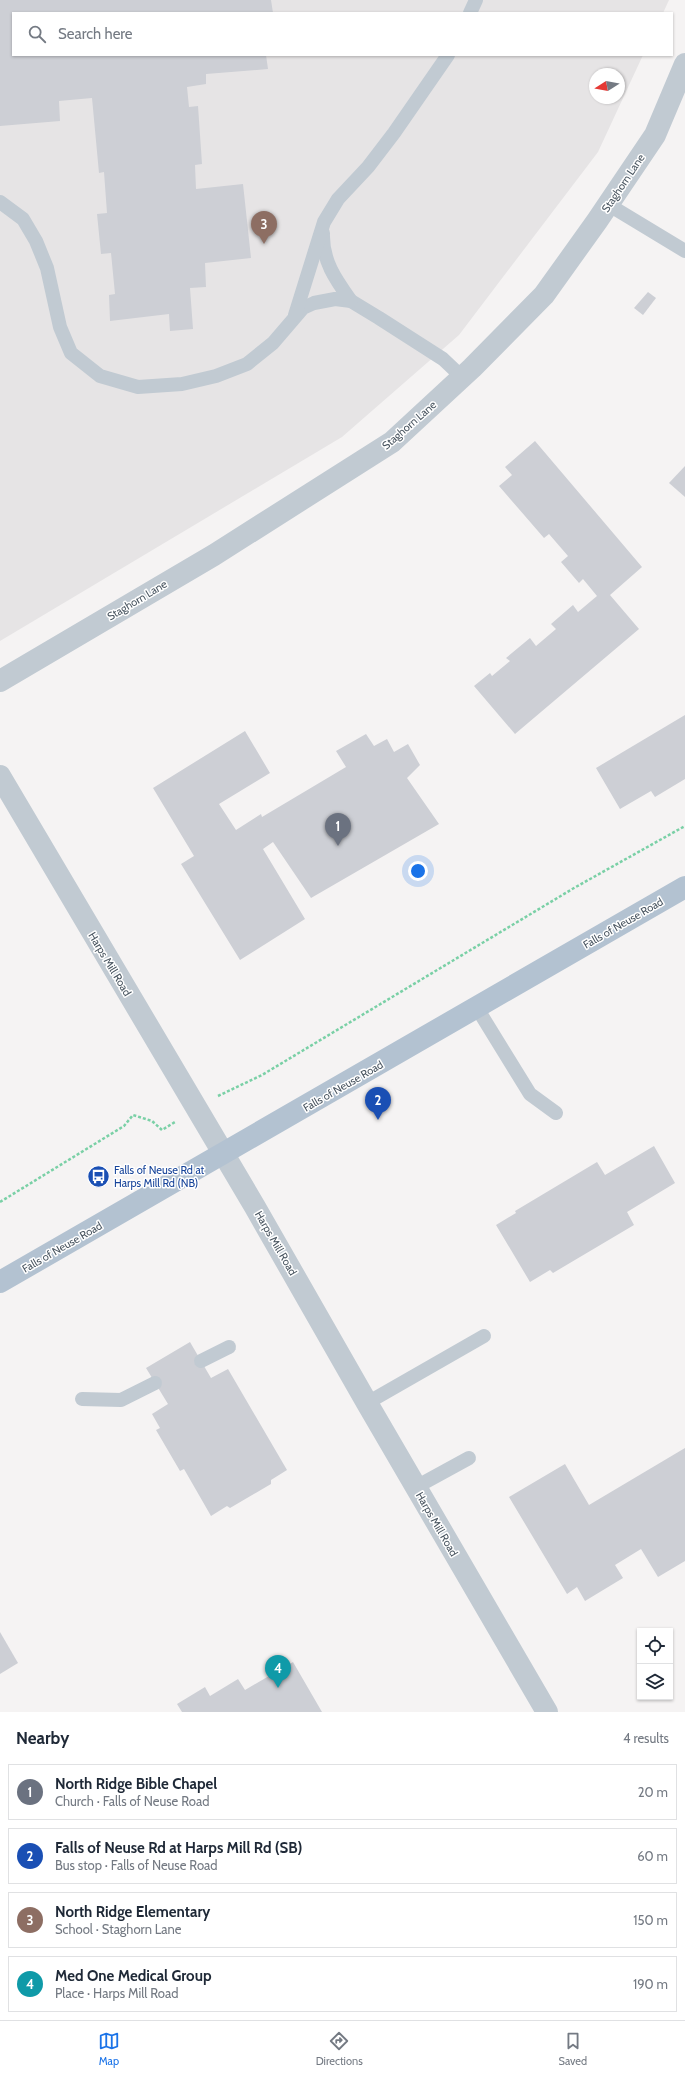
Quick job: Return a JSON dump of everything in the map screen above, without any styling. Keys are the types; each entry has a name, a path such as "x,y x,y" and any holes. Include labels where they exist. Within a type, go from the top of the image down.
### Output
{"main road":[{"name":"Falls of Neuse Road","path":"0,1282 685,887"}],"street":[{"name":"Staghorn Lane","path":"0,681 214,555 392,442 462,377 544,295 608,205 655,135 685,64"},
{"name":"Harps Mill Road","path":"2,784 255,1207 366,1403 547,1712"}],"lane":[{"path":"470,12 476,0"},
{"path":"295,315 324,222 338,199 368,167 394,133 447,56"},
{"path":"0,202 23,219 36,241 47,268 60,327 71,353 100,376 138,387 182,384 216,376 247,364 273,343 295,315 303,308 314,303 335,299 351,301"},
{"path":"608,205 685,251"},
{"path":"324,222 323,241 326,261 335,280 351,301 443,359 462,377"},
{"path":"477,1008 530,1094 556,1112"},
{"path":"366,1403 484,1336"},
{"path":"201,1360 229,1347"},
{"path":"82,1399 121,1400 155,1384"},
{"path":"416,1487 469,1458"}],"path":[{"path":"227,1090 262,1075 568,892 685,826"},
{"path":"0,1202 124,1126 133,1115 152,1121 162,1130"}],"shaded area":[{"path":"0,0 669,0 663,12 12,12 12,56 643,56 625,94 625,68 589,68 589,104 620,104 598,152 459,335 342,437 0,641"}],"building":[{"path":"0,0 271,0 273,12 12,12 12,56 266,56 268,69 206,74 206,84 187,87 189,107 198,106 202,164 195,165 196,189 243,184 251,258 205,263 206,287 190,288 193,329 170,331 169,314 110,321 109,295 115,294 111,253 101,254 97,214 107,213 104,172 99,173 92,98 59,101 60,121 0,126"},
{"path":"648,292 656,298 643,315 634,308"},
{"path":"535,441 642,567 610,595 639,629 515,734 474,686 490,673 492,676 510,661 506,658 530,638 536,646 556,629 551,624 573,605 578,612 597,596 583,579 579,583 561,562 568,556 549,534 544,538 499,486 512,475 505,467"},
{"path":"685,466 685,497 669,483"},
{"path":"685,715 685,779 655,797 651,791 620,809 596,768"},
{"path":"245,731 270,773 219,804 236,830 261,814 262,817 346,767 336,751 366,734 374,746 387,739 394,752 408,744 420,765 407,778 439,824 311,898 273,842 263,849 305,919 240,960 181,864 194,856 153,788"},
{"path":"654,1146 675,1183 627,1212 634,1225 553,1273 550,1270 530,1282 496,1225 516,1213 515,1211 597,1162 605,1175"},
{"path":"190,1342 211,1378 228,1369 287,1470 271,1480 271,1484 230,1508 227,1506 211,1516 184,1469 180,1471 156,1430 160,1428 152,1414 168,1404 146,1368"},
{"path":"685,1448 685,1561 658,1577 641,1549 615,1565 623,1578 585,1601 577,1587 567,1594 509,1497 565,1464 589,1505"},
{"path":"0,1632 18,1663 0,1674"},
{"path":"293,1662 322,1712 182,1712 177,1704 205,1687 210,1696 238,1679 245,1690"}],"place":[{"name":"North Ridge Elementary","path":"264,244"},
{"name":"North Ridge Bible Chapel","path":"338,846"},
{"name":"Falls of Neuse Rd at Harps Mill Rd (SB)","path":"378,1120"},
{"name":"Falls of Neuse Rd at Harps Mill Rd (NB)","path":"98,1176"},
{"name":"Med One Medical Group","path":"278,1688"}]}
